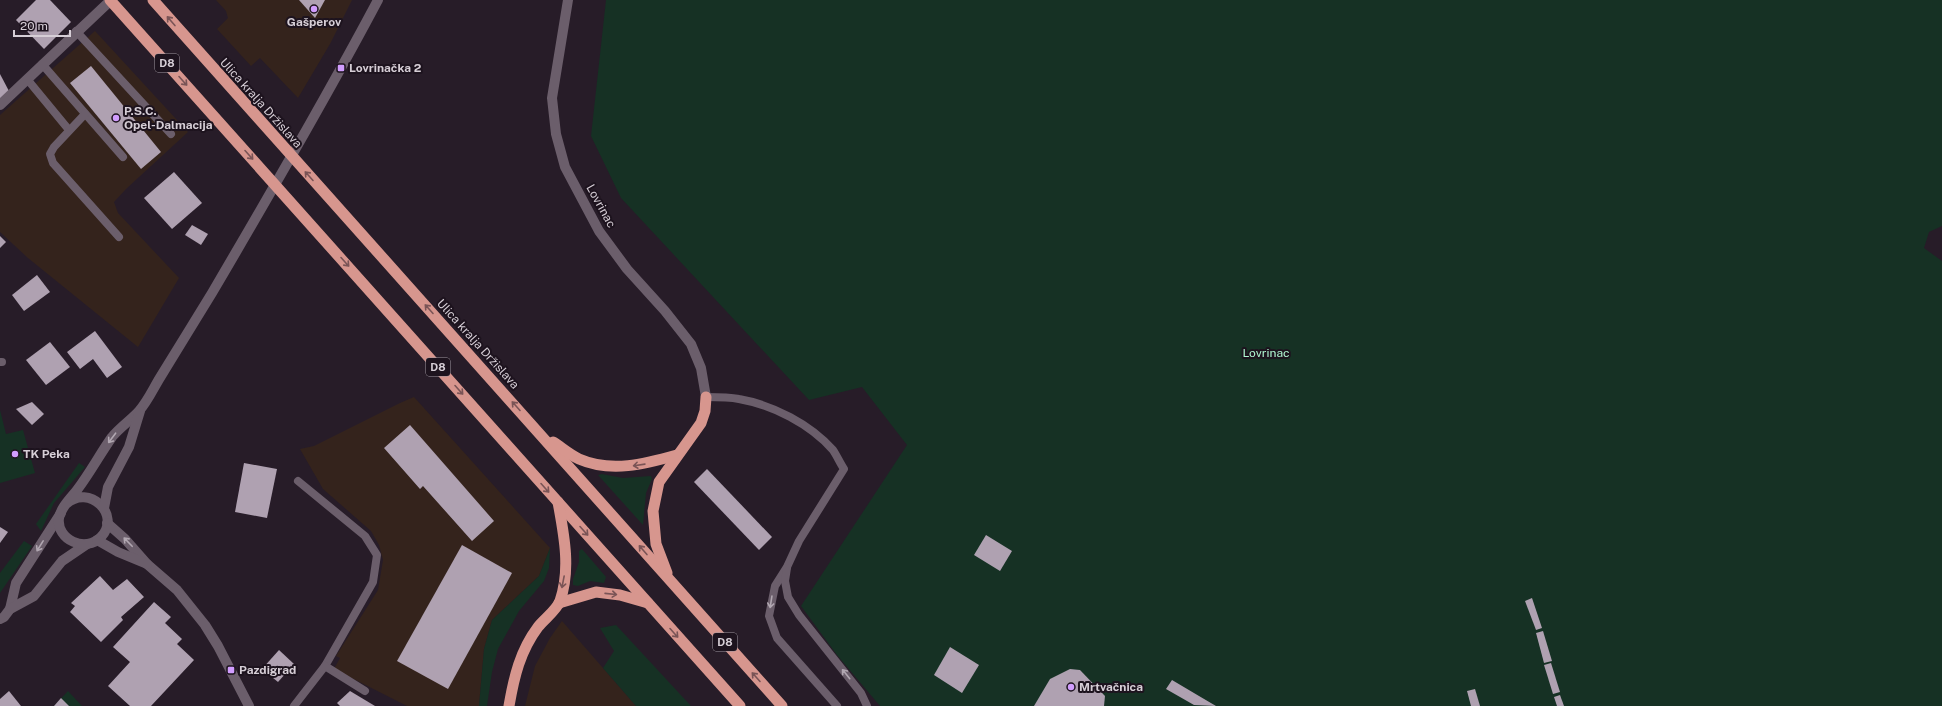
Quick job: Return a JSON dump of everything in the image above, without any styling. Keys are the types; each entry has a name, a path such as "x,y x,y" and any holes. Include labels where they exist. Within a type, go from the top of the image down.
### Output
{"highway":[{"name":"D8","path":"111,0 740,706"},
{"name":"Ulica kralja Držislava","path":"152,0 542,435 782,706"},
{"path":"669,579 656,544 653,511 659,482 677,455 694,435 701,423 705,411 706,397"},
{"path":"542,435 580,459 609,466 640,465 677,455"},
{"path":"558,502 566,543 566,568 559,603"},
{"path":"509,706 519,663 527,643 538,626 559,603 596,592 620,595 648,603"}],"street":[{"path":"0,105 76,31 111,0"},
{"path":"10,609 34,596 62,561 104,533 107,523 104,508 108,487 129,447 140,411 314,119 378,0"},
{"name":"Lovrinac","path":"568,0 552,98 556,134 565,167 599,231 627,270 665,311 691,344 701,368 706,397"},
{"path":"0,619 4,617 10,609 16,584 63,508 113,436 140,411"},
{"path":"104,508 96,501 87,497 78,497 63,508 59,522 64,536 72,542 92,542 147,564"},
{"path":"107,523 126,539 147,564 177,590 205,625 218,646 249,706"}],"lane":[{"path":"76,31 171,134"},
{"path":"42,64 123,157"},
{"path":"27,79 69,130"},
{"path":"85,114 69,130 50,154 53,163 118,237"},
{"path":"706,397 739,399 761,405 784,414 824,442 834,452 844,469 799,541 787,567 775,586 769,616 777,638 837,706"},
{"path":"294,706 325,666 374,582 377,555 365,536 298,481"},
{"path":"787,567 785,581 788,596 799,615 861,693 867,706"},
{"path":"325,666 365,691"}],"shaded area":[{"path":"216,0 352,0 330,44 298,98 260,58 251,66 217,29 228,18 226,11"},
{"path":"95,31 188,132 114,202 118,213 179,278 138,347 28,258 0,232 0,115"},
{"path":"414,397 550,548 539,576 492,620 484,649 479,706 407,706 334,669 340,658 336,656 378,590 383,560 379,545 371,531 323,489 300,449 314,446"},
{"path":"562,621 636,706 525,706 535,666 550,638"}],"green space":[{"name":"Lovrinac","path":"606,0 1942,0 1942,226 1929,232 1924,248 1942,261 1942,706 880,706 837,655 801,606 907,445 862,387 809,400 621,198 591,136"},
{"name":"TK Peka","path":"0,410 6,434 23,430 35,473 0,483"},
{"path":"79,463 85,467 54,503 41,531 36,524"},
{"path":"602,474 623,478 651,476 652,479 646,493 643,525 598,475"},
{"path":"24,541 32,546 0,593 0,573"},
{"path":"550,548 549,568 544,581 519,611 498,649 492,672 487,706 479,706 484,649 492,620 539,576"},
{"path":"582,549 606,577 604,583 590,581 578,586 573,585 573,579 579,562 579,551"},
{"path":"616,625 691,706 636,706 603,668 614,651 600,628"},
{"path":"68,691 82,706 54,706"}],"building":[{"path":"36,0 50,0 71,22 44,49 16,20"},
{"name":"Gašperov","path":"299,0 325,0 315,18"},
{"name":"P.S.C. Opel-Dalmacija","path":"91,66 161,152 141,169 70,83"},
{"path":"0,74 10,93 0,99"},
{"path":"174,172 202,203 172,229 144,198"},
{"path":"192,225 208,234 201,245 185,235"},
{"path":"0,236 6,242 0,248"},
{"path":"37,275 50,292 24,311 12,295"},
{"path":"95,331 122,367 107,378 93,359 80,369 67,352"},
{"path":"50,342 70,367 46,385 26,360"},
{"path":"32,402 44,414 32,425 16,409"},
{"path":"410,425 494,521 472,541 423,486 420,489 384,448"},
{"path":"244,463 277,469 267,518 235,512"},
{"path":"707,469 772,537 759,550 694,482"},
{"path":"0,527 8,532 0,543"},
{"path":"986,535 1012,551 1000,571 974,555"},
{"path":"462,545 512,573 448,689 397,661"},
{"path":"100,576 113,590 127,579 144,597 121,617 123,620 101,642 70,612 75,606 71,603"},
{"path":"1532,598 1542,628 1536,630 1525,601"},
{"path":"154,602 171,617 165,623 182,639 177,644 194,660 151,706 130,706 108,686 130,662 113,647"},
{"path":"1543,631 1552,661 1544,663 1536,633"},
{"path":"950,647 979,665 962,693 934,675"},
{"path":"279,650 294,664 278,682 262,669"},
{"path":"1551,663 1560,692 1553,694 1544,665"},
{"name":"Mrtvačnica","path":"1070,669 1080,670 1105,696 1104,706 1034,706 1050,679"},
{"path":"1172,680 1216,706 1194,705 1166,689"},
{"path":"1475,689 1480,706 1471,706 1467,691"},
{"path":"9,691 21,706 0,706 0,699"},
{"path":"350,691 375,706 340,706 337,703"},
{"path":"1560,695 1564,706 1557,706 1554,697"},
{"path":"61,698 69,706 54,706"}],"place":[{"name":"Gašperov","path":"314,9"},
{"name":"Lovrinačka 2","path":"341,68"},
{"name":"P.S.C. Opel-Dalmacija","path":"116,118"},
{"name":"TK Peka","path":"15,454"},
{"name":"Pazdigrad","path":"231,670"},
{"name":"Mrtvačnica","path":"1071,687"}]}
